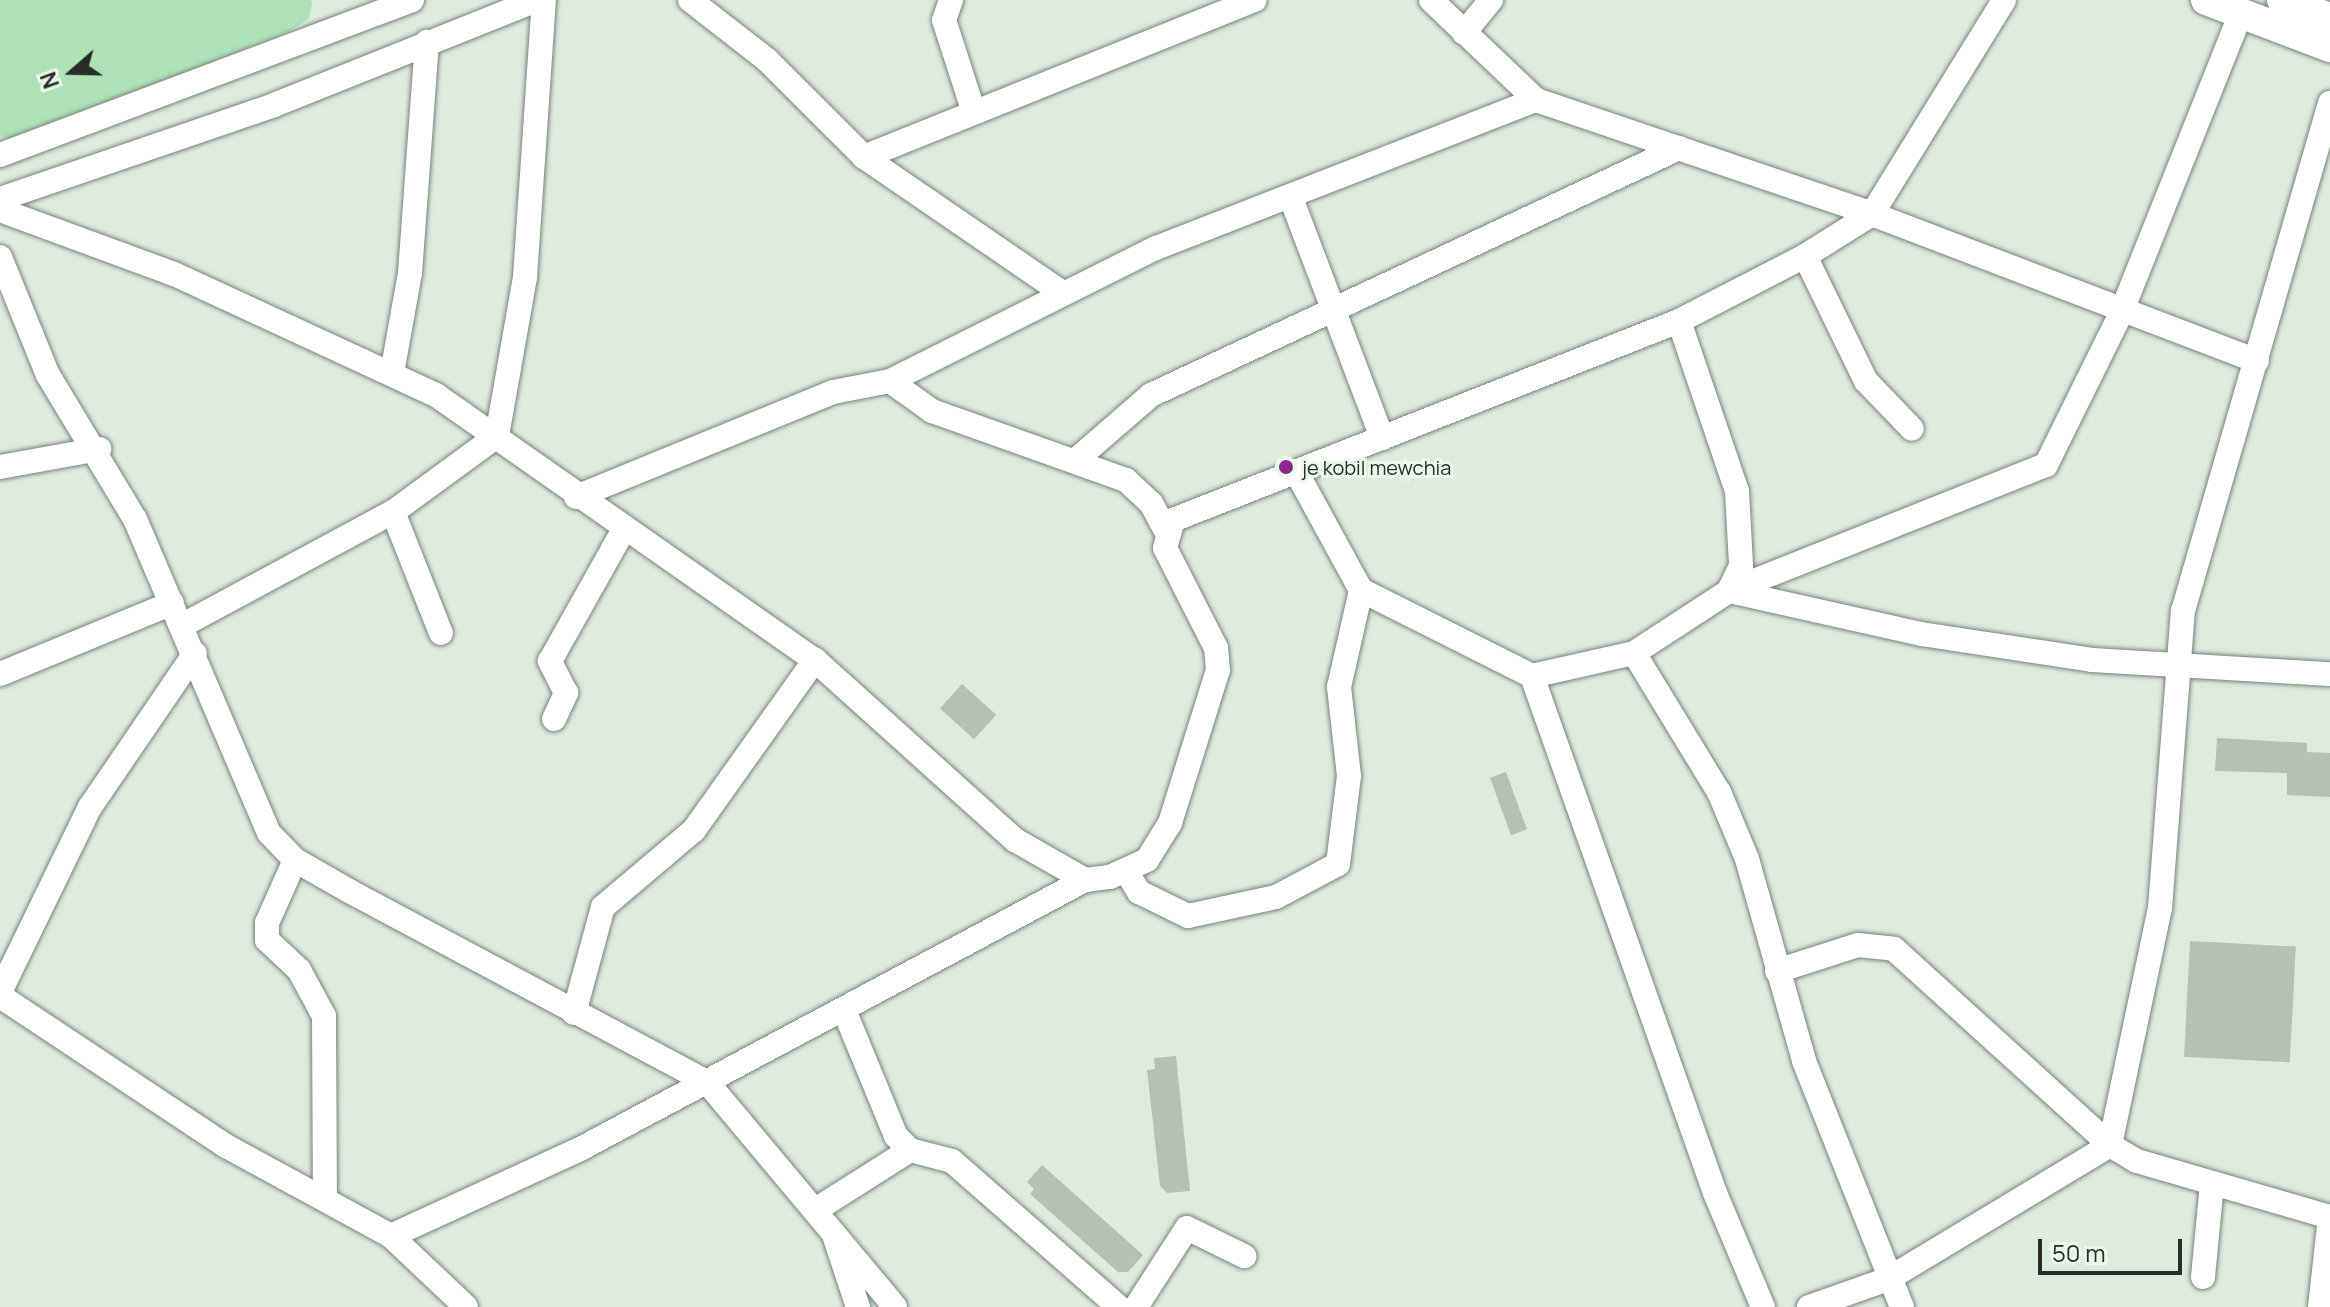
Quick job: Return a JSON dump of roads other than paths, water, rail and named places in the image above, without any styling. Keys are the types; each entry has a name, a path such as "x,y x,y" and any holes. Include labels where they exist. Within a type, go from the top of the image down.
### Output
{"main road":[{"path":"2206,0 2330,47"},
{"path":"2282,0 2330,18"}],"street":[{"path":"0,155 412,0"},
{"path":"0,199 230,121 536,0"},
{"path":"183,625 393,512 497,436 525,277 544,0"},
{"path":"690,0 767,60 864,157 1061,292"},
{"path":"951,0 944,20 973,110"},
{"path":"864,157 973,110 1255,0"},
{"path":"1431,0 1536,100 1872,214 2121,313 2257,361"},
{"path":"1464,33 1491,0"},
{"path":"1165,529 1382,438 1679,321 1805,256 1872,214 2004,0"},
{"path":"1298,475 1361,590 1532,676 1634,653 1729,591 2046,465 2121,313 2241,13"},
{"path":"392,373 410,273 427,42"},
{"path":"576,497 833,392 890,381 1061,292 1536,100"},
{"path":"1809,1307 1888,1279 2110,1145 2154,948 2183,611 2330,103"},
{"path":"1077,459 1151,395 1333,306 1634,174 1679,148"},
{"path":"1291,198 1382,438"},
{"path":"0,210 174,274 392,373 497,436 623,531 815,660 1015,840 1085,880"},
{"path":"1805,256 1866,381 1912,429"},
{"path":"0,257 48,375 99,449 183,625 254,810 295,860 707,1082 817,1209 887,1303"},
{"path":"1679,321 1737,491 1741,566 1729,591"},
{"path":"391,1236 707,1082 1085,880 1128,874 1147,860 1170,823 1218,670 1216,648 1165,548 1165,529 1151,503 1126,480 1077,459 932,411 890,381"},
{"path":"0,467 99,449"},
{"path":"393,512 441,633"},
{"path":"554,719 566,693 550,661 623,531"},
{"path":"1128,874 1139,892 1188,916 1276,897 1338,864 1349,776 1339,687 1361,590"},
{"path":"1729,591 1921,634 2180,669 2330,674"},
{"path":"0,674 172,603"},
{"path":"195,653 90,807 0,994 226,1146 325,1196 391,1236 466,1307"},
{"path":"1634,653 1719,792 1747,859 1777,971 1842,1169 1902,1307"},
{"path":"574,1013 603,907 694,830 815,660"},
{"path":"1532,676 1715,1193 1763,1307"},
{"path":"295,860 267,923 267,940 299,970 324,1016 325,1196"},
{"path":"1777,971 1858,945 1894,949 2110,1145 2212,1183 2330,1217 2320,1307"},
{"path":"844,1010 896,1136 910,1150 952,1161 1119,1307"},
{"path":"817,1209 910,1150"},
{"path":"2203,1277 2212,1183"},
{"path":"1136,1307 1187,1228 1244,1256"},
{"path":"833,1232 858,1307"}],"place":[{"name":"je kobil mewchia","path":"1286,467"}]}
